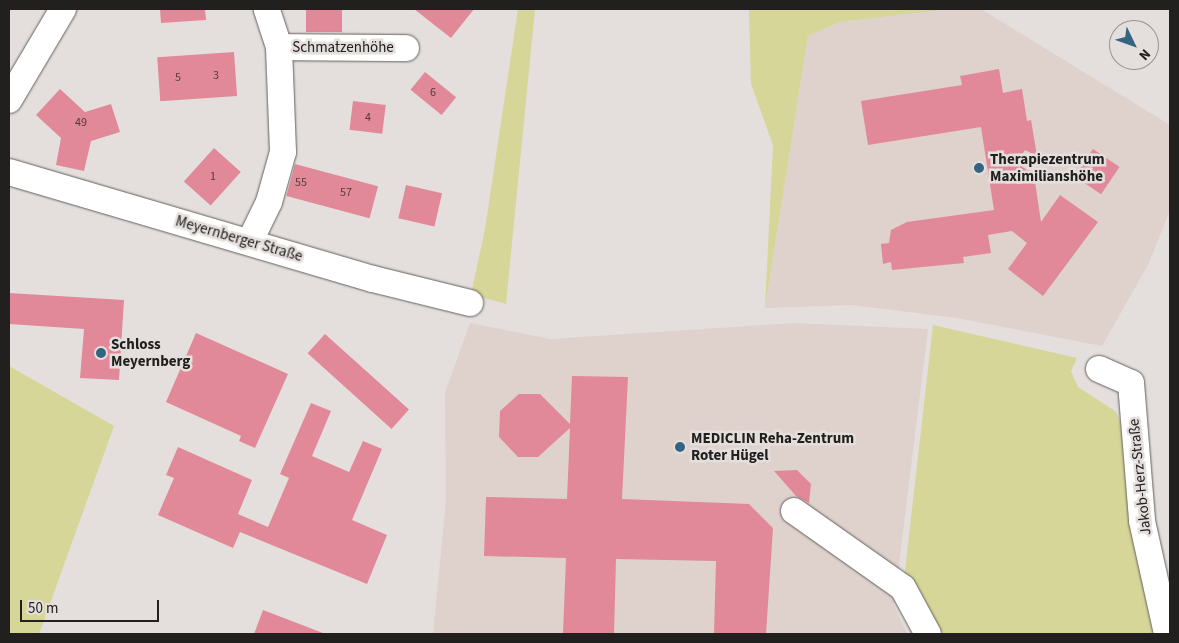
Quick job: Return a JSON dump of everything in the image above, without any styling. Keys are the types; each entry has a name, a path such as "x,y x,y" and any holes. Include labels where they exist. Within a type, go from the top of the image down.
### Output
{"street":[{"path":"9,100 63,9"},
{"name":"Schmatzenhöhe","path":"250,241 269,202 283,152 279,47 267,9"},
{"name":"Schmatzenhöhe","path":"279,47 406,48"},
{"name":"Meyernberger Straße","path":"9,172 470,303"},
{"name":"Jakob-Herz-Straße","path":"1099,369 1131,383 1142,521 1167,634"},
{"path":"794,511 903,588 928,634"}],"shaded area":[{"name":"Therapiezentrum Maximilianshöhe","path":"950,9 981,9 1170,125 1170,210 1149,263 1102,346 957,318 852,305 765,308 808,36 840,22"},
{"name":"MEDICLIN Reha-Zentrum Roter Hügel","path":"470,323 550,339 794,323 928,329 894,605 907,634 433,634 446,501 445,393"}],"green space":[{"path":"518,9 535,9 506,304 471,294 485,229"},
{"path":"749,9 950,9 840,22 808,36 765,308 773,145 751,84"},
{"path":"933,325 1077,358 1071,371 1078,387 1115,411 1125,429 1167,634 944,634 903,588"},
{"path":"9,366 114,426 39,634 9,634"}],"building":[{"path":"160,9 205,9 206,20 161,23"},
{"path":"306,9 342,9 342,32 306,32"},
{"path":"414,9 474,9 451,38"},
{"path":"234,52 237,96 160,101 157,57"},
{"path":"999,69 1003,93 1022,89 1027,121 1031,120 1037,156 1025,150 1017,163 1034,175 1041,222 1060,195 1098,222 1043,296 1008,269 1027,243 1012,231 988,235 991,253 963,257 964,263 892,270 891,262 883,264 881,244 889,243 891,230 907,222 994,210 981,127 868,145 861,101 962,85 960,76"},
{"path":"425,72 456,97 442,115 411,90"},
{"path":"60,89 85,112 111,104 120,132 91,141 84,171 56,165 61,138 36,115"},
{"path":"353,101 386,105 382,134 349,130"},
{"path":"214,148 241,172 211,206 184,181"},
{"path":"1093,149 1120,167 1101,194 1075,176"},
{"path":"295,164 378,186 370,218 286,196"},
{"path":"406,185 442,193 434,226 398,218"},
{"name":"Schloss Meyernberg","path":"9,293 124,300 119,380 80,378 84,329 9,324"},
{"path":"196,333 288,374 255,448 239,441 241,436 166,402"},
{"path":"325,334 409,410 392,429 308,353"},
{"path":"572,376 628,377 622,499 749,504 773,528 766,634 714,634 716,561 616,559 614,634 563,634 566,558 484,556 486,497 567,499 570,428 538,457 518,457 499,437 500,411 519,394 540,394 570,424"},
{"path":"311,403 331,411 312,456 349,472 363,441 382,449 352,520 387,535 367,584 240,532 233,548 158,515 174,478 166,475 178,447 252,480 238,514 268,527 289,478 280,474"},
{"path":"797,470 811,484 809,503 796,496 774,471"},
{"path":"263,610 323,633 323,634 254,634"}],"place":[{"name":"Therapiezentrum Maximilianshöhe","path":"979,168"},
{"name":"Schloss Meyernberg","path":"101,353"},
{"name":"MEDICLIN Reha-Zentrum Roter Hügel","path":"680,447"}]}
